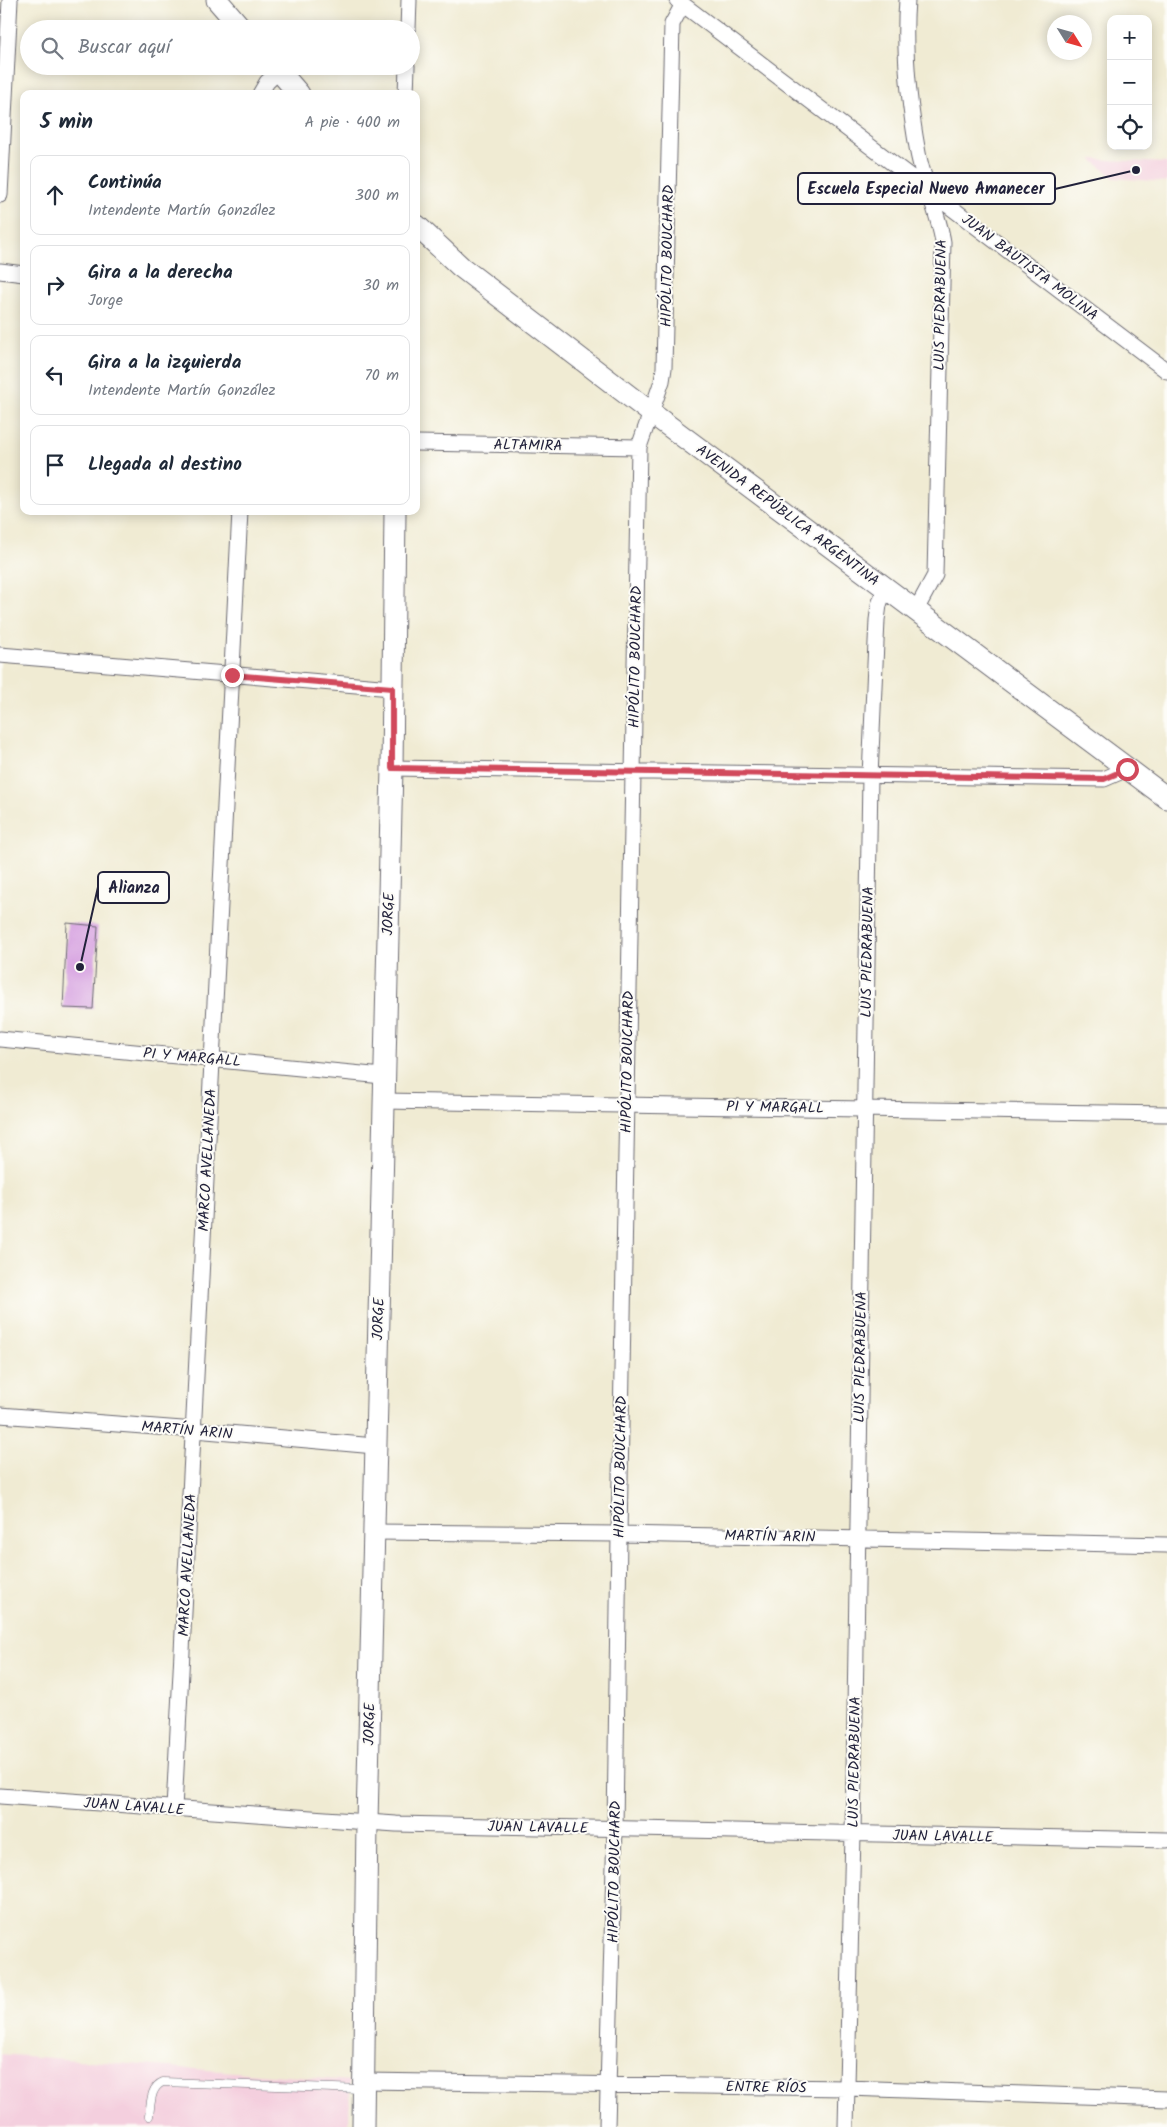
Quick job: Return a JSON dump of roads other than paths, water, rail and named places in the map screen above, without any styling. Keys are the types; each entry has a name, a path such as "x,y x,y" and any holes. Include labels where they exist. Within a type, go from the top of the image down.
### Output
{"street":[{"path":"0,195 10,0"},
{"path":"217,0 234,20"},
{"path":"408,20 409,0"},
{"name":"LUIS PIEDRABUENA","path":"907,0 906,58 918,153 941,228 943,242 935,574 916,610"},
{"name":"JUAN BAUTISTA MOLINA","path":"680,2 1167,371"},
{"name":"HIPÓLITO BOUCHARD","path":"607,2127 615,1828 618,1534 639,447 662,381 664,368 672,24 680,2"},
{"path":"262,90 272,75"},
{"path":"282,75 295,90"},
{"path":"406,90 407,75"},
{"name":"AVENIDA REPÚBLICA ARGENTINA","path":"420,229 461,267 650,412 1167,798"},
{"path":"0,271 20,274"},
{"name":"ALTAMIRA","path":"420,443 639,447"},
{"name":"MARCO AVELLANEDA","path":"174,1809 195,1430 240,515"},
{"name":"JORGE","path":"363,2127 373,1532 392,768 395,515"},
{"name":"LUIS PIEDRABUENA","path":"846,2127 870,776 877,620 879,605 885,588"},
{"path":"0,655 392,688"},
{"path":"392,768 1104,779 1127,769"},
{"name":"PI Y MARGALL","path":"0,1039 383,1076"},
{"name":"PI Y MARGALL","path":"384,1101 1167,1114"},
{"name":"MARTÍN ARIN","path":"0,1415 375,1446"},
{"name":"MARTÍN ARIN","path":"373,1532 618,1534 1167,1545"},
{"name":"JUAN LAVALLE","path":"0,1796 367,1822 1167,1840"},
{"name":"ENTRE RÍOS","path":"364,2085 847,2088 1167,2099"}],"lane":[{"path":"148,2116 154,2090 163,2082 364,2085"}],"place":[{"name":"Escuela Especial Nuevo Amanecer","path":"1136,170"},
{"name":"Alianza","path":"80,967"}]}
